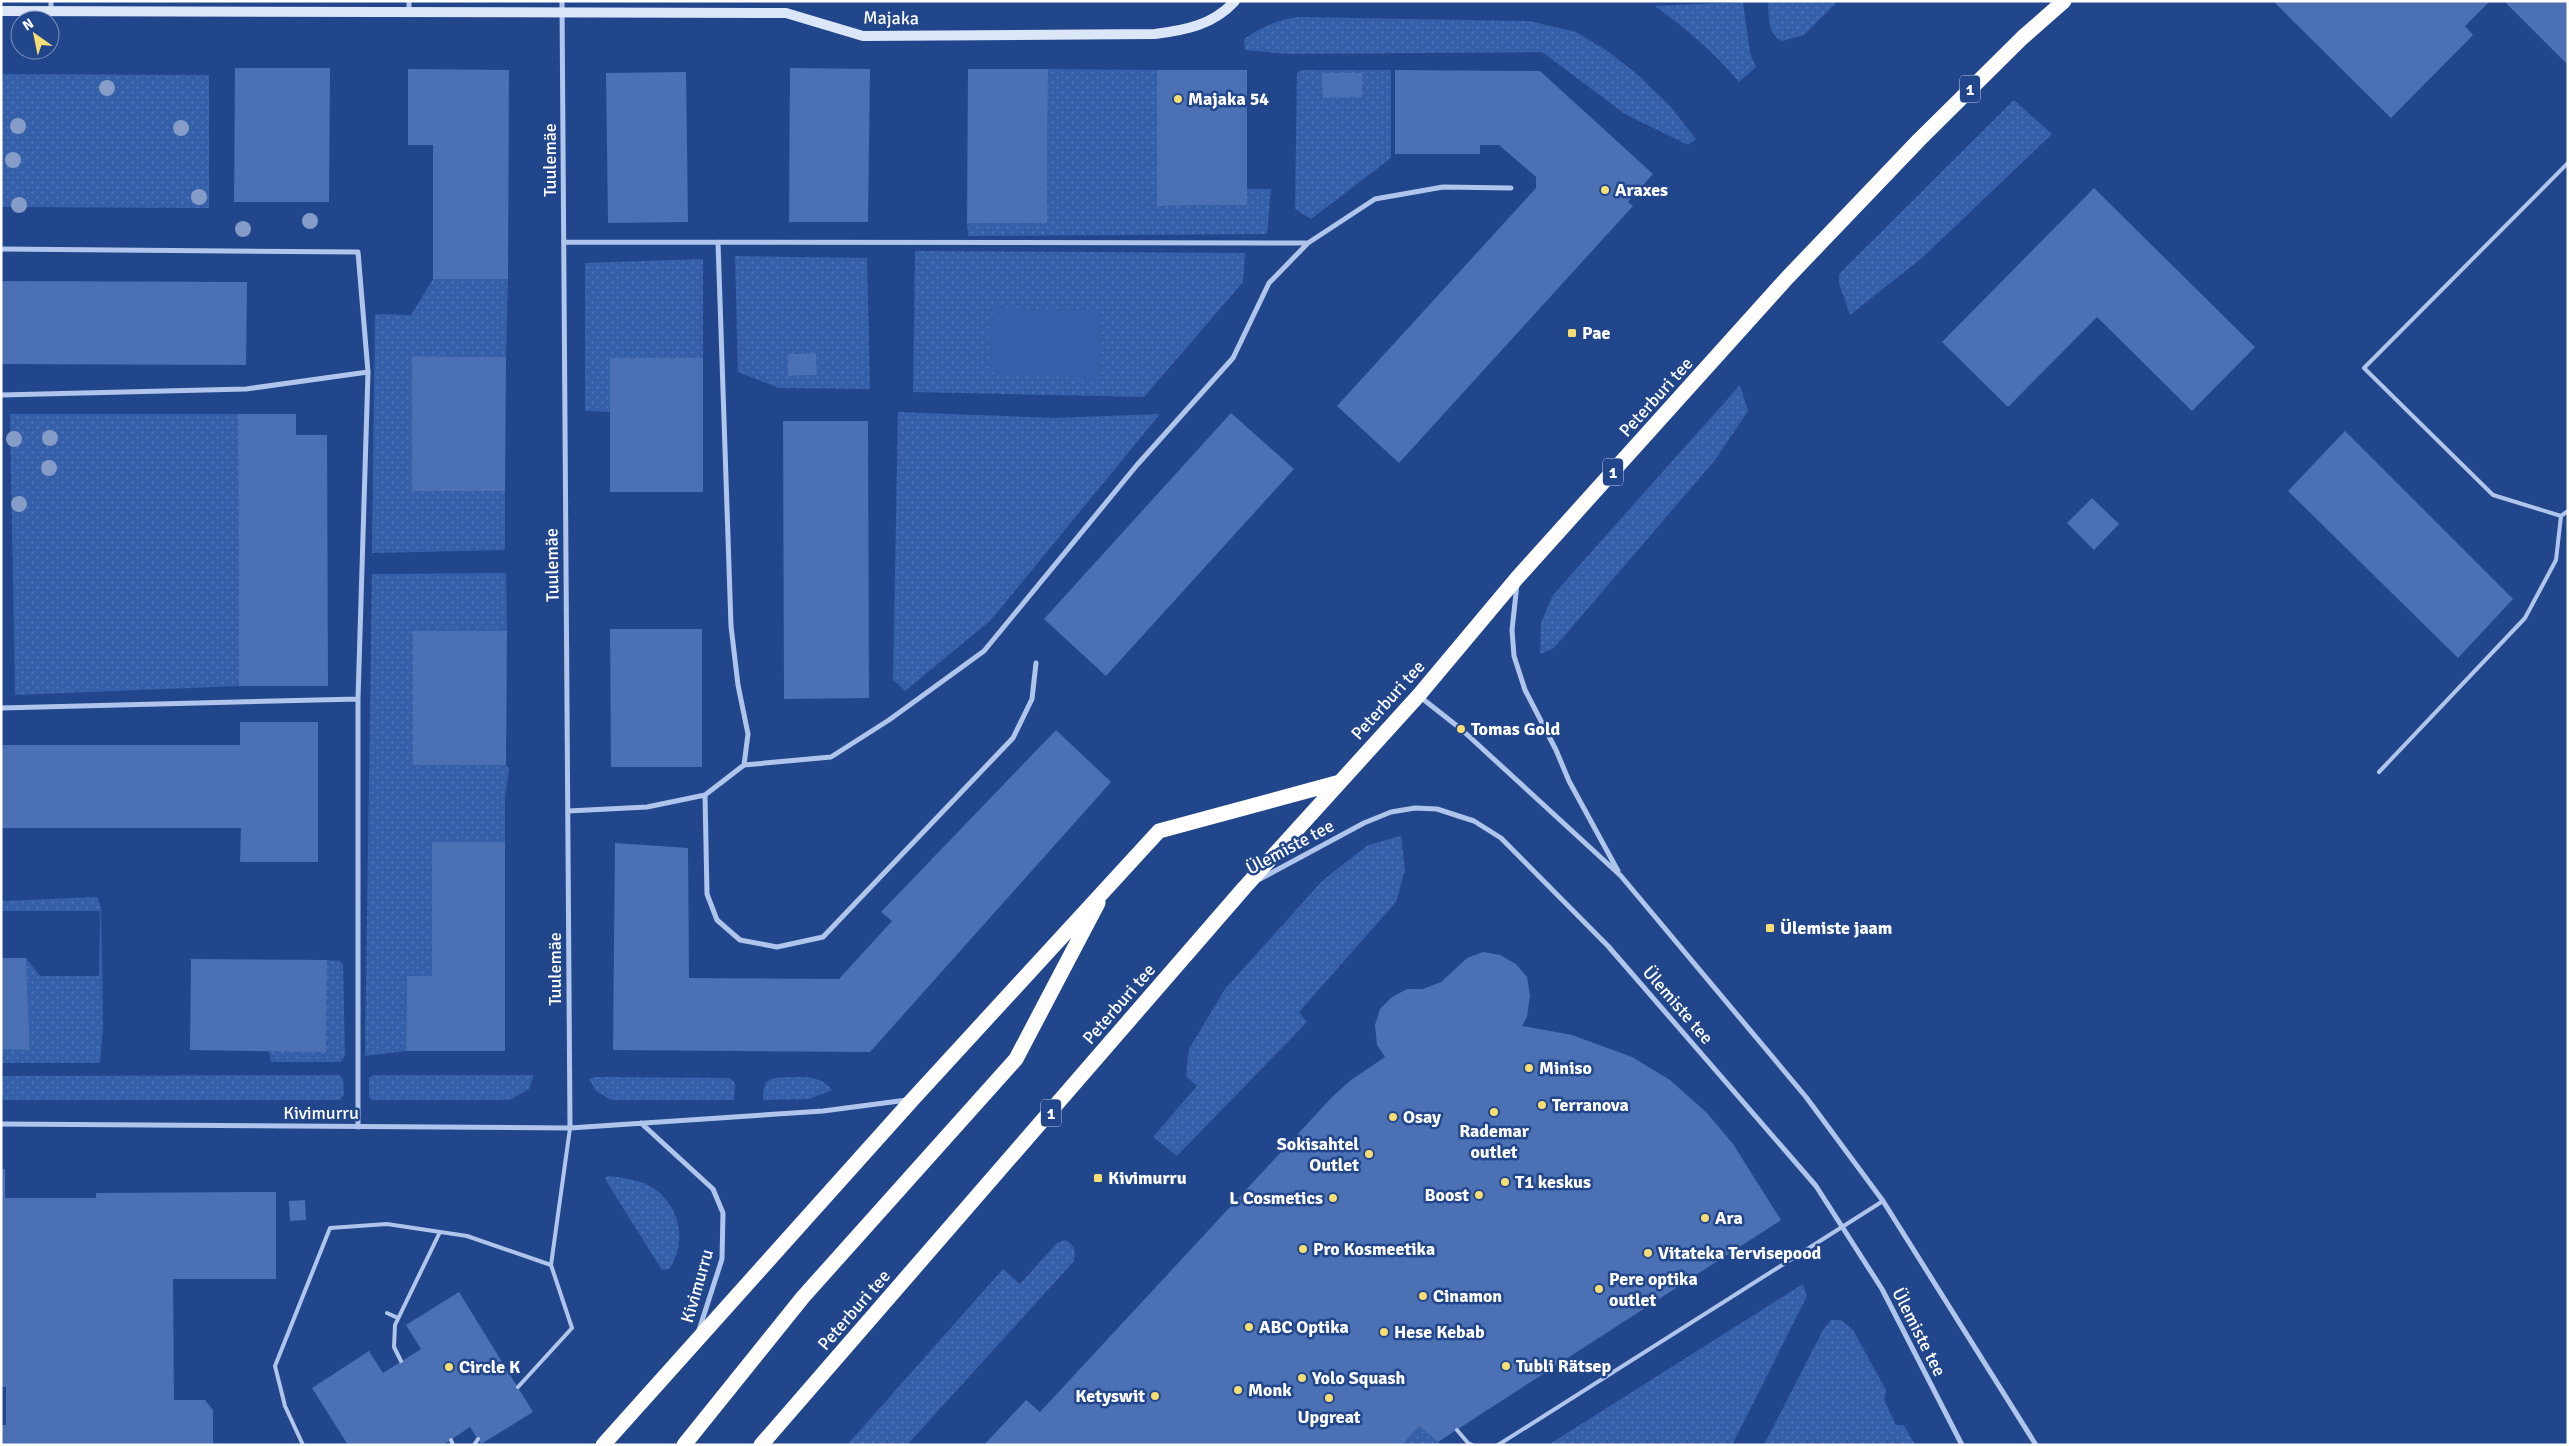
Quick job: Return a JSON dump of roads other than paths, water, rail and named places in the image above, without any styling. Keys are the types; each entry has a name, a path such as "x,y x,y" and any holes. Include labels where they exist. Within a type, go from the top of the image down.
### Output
{"highway":[{"name":"Peterburi tee","path":"761,1445 1244,888 1419,696 1517,578 1787,278 1919,140 2022,38 2064,1"},
{"path":"603,1445 913,1099 1108,884 1159,831 1340,782"},
{"path":"684,1445 797,1304 1016,1059 1108,884"}],"street":[{"path":"409,1 409,13"},
{"name":"Tuulemäe","path":"562,1 570,1128"},
{"name":"Majaka","path":"1,11 52,6 409,13 786,13 863,36 1156,34 1180,31 1209,22 1235,1"},
{"path":"568,811 647,807 705,795 744,765 831,757 889,720 984,651 1137,465 1233,358 1270,283 1308,243 1375,199 1443,187 1511,188"},
{"path":"564,242 1308,243"},
{"path":"718,242 731,626 738,685 748,734 744,765"},
{"path":"1,249 358,252 368,372 358,699 358,1126"},
{"path":"1,395 246,389 368,372"},
{"name":"Ülemiste tee","path":"1517,578 1512,630 1514,656 1525,690 1556,750 1569,781 1621,876"},
{"path":"705,795 707,894 716,920 740,940 758,944 777,947 823,938 1013,738 1032,699 1036,663"},
{"name":"Ülemiste tee","path":"1419,696 1461,729 1621,876 1806,1096 1883,1201 2036,1445"},
{"path":"1,708 358,699"},
{"name":"Ülemiste tee","path":"1244,888 1364,823 1391,812 1415,808 1437,809 1474,821 1502,838 1608,946 1816,1186 1844,1226 1882,1289 1962,1445"},
{"name":"Kivimurru","path":"1,1124 570,1128 823,1111 868,1103 913,1099"},
{"name":"Kivimurru","path":"641,1123 714,1189 722,1213 722,1259 696,1340"}],"lane":[{"path":"2561,516 2493,496 2364,368 2568,163"},
{"path":"2379,772 2525,618 2556,560 2561,516 2568,511"},
{"path":"518,1387 572,1328 551,1265 570,1128"},
{"path":"1498,1445 1883,1201"},
{"path":"303,1445 285,1406 275,1366 330,1228 387,1224 468,1236 551,1265"},
{"path":"401,1362 394,1347 394,1325 440,1232"},
{"path":"387,1313 398,1318"},
{"path":"1457,1430 1472,1445"},
{"path":"474,1445 478,1439"},
{"path":"450,1440 453,1445"}],"place":[{"name":"Majaka 54","path":"1178,99"},
{"name":"Araxes","path":"1605,190"},
{"name":"Pae","path":"1572,333"},
{"name":"Tomas Gold","path":"1461,729"},
{"name":"Ülemiste jaam","path":"1770,928"},
{"name":"Miniso","path":"1529,1068"},
{"name":"Terranova","path":"1542,1105"},
{"name":"Rademar outlet","path":"1494,1112"},
{"name":"Osay","path":"1393,1117"},
{"name":"Sokisahtel Outlet","path":"1369,1154"},
{"name":"Kivimurru","path":"1098,1178"},
{"name":"T1 keskus","path":"1505,1182"},
{"name":"Boost","path":"1479,1195"},
{"name":"L Cosmetics","path":"1333,1198"},
{"name":"Ara","path":"1705,1218"},
{"name":"Pro Kosmeetika","path":"1303,1249"},
{"name":"Vitateka Tervisepood","path":"1648,1253"},
{"name":"Pere optika outlet","path":"1599,1289"},
{"name":"Cinamon","path":"1423,1296"},
{"name":"ABC Optika","path":"1249,1327"},
{"name":"Hese Kebab","path":"1384,1332"},
{"name":"Tubli Rätsep","path":"1506,1366"},
{"name":"Circle K","path":"449,1367"},
{"name":"Yolo Squash","path":"1302,1378"},
{"name":"Monk","path":"1238,1390"},
{"name":"Ketyswit","path":"1155,1396"},
{"name":"Upgreat","path":"1329,1398"}]}
